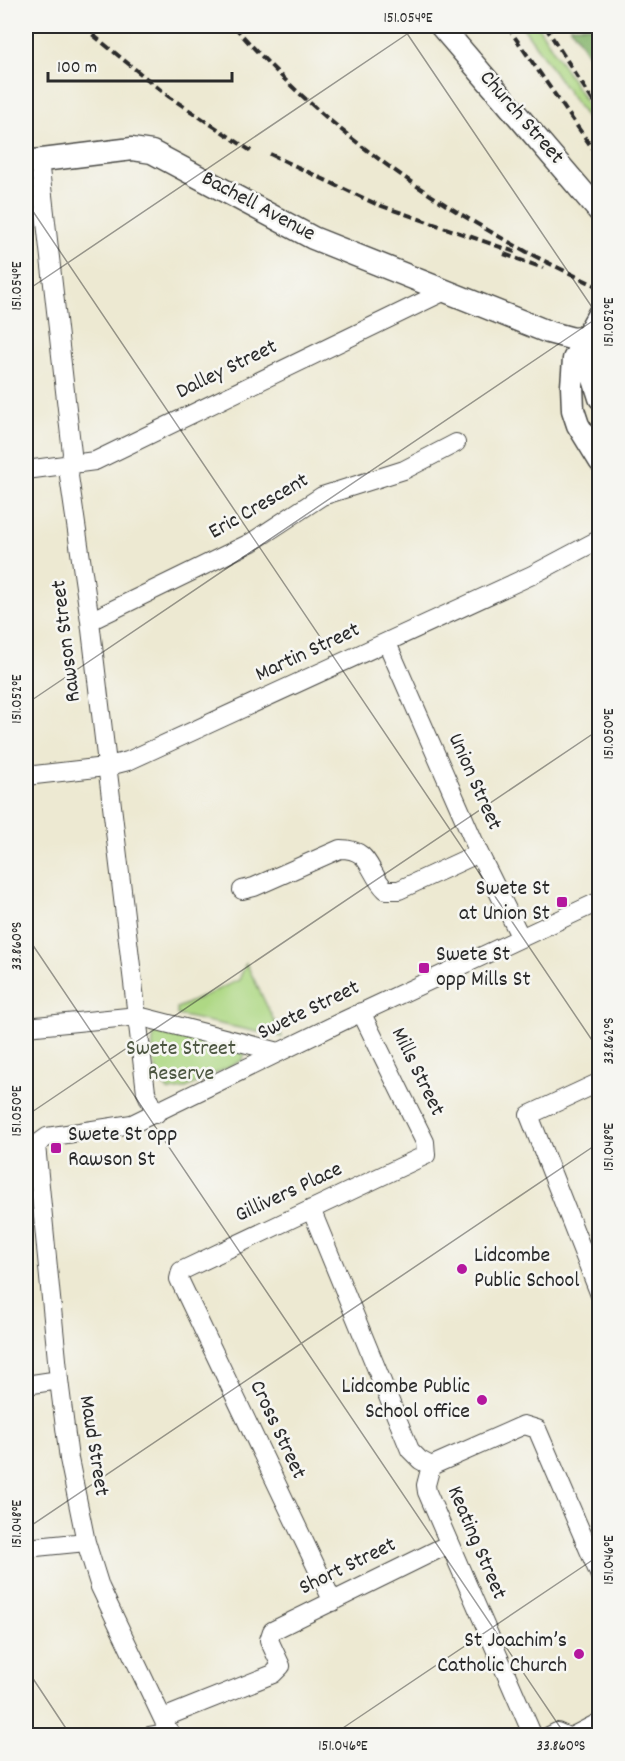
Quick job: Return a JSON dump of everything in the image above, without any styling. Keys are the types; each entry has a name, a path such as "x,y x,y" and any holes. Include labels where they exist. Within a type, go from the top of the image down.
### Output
{"main road":[{"name":"Church Street","path":"441,26 600,212"},
{"name":"Bachell Avenue","path":"32,161 132,149 152,152 289,226 543,330 569,338 594,323"},
{"name":"Bachell Avenue","path":"486,306 577,328 594,323"},
{"path":"594,323 593,376 600,398"},
{"path":"573,410 573,364 579,347 594,323"},
{"path":"543,330 559,350 573,410 581,432 600,461"}],"street":[{"name":"Rawson Street","path":"32,161 72,465 69,476 90,621 105,767 146,1092 156,1114"},
{"name":"Dalley Street","path":"26,470 95,461 443,291"},
{"name":"Eric Crescent","path":"90,621 252,542 322,496 404,470 456,443"},
{"name":"Martin Street","path":"26,776 105,767 128,761 532,575 600,539"},
{"name":"Union Street","path":"387,643 479,853 521,938"},
{"path":"242,890 254,888 340,849 353,849 366,857 377,881 387,890 399,890 479,853"},
{"name":"Swete Street","path":"36,1145 47,1137 132,1124 156,1114 361,1012 600,901"},
{"name":"Mills Street","path":"361,1012 425,1142 426,1155"},
{"path":"26,1027 138,1016 279,1052"},
{"path":"600,1082 529,1115 600,1295"},
{"name":"Maud Street","path":"36,1145 33,1206 69,1460 86,1542 100,1587 168,1729"},
{"name":"Gillivers Place","path":"179,1279 181,1271 426,1155"},
{"name":"Keating Street","path":"311,1209 410,1450 420,1460 431,1466 426,1485 427,1492 533,1736"},
{"name":"Cross Street","path":"179,1279 333,1602"},
{"path":"26,1384 59,1380"},
{"path":"431,1466 524,1425 537,1429 600,1576"},
{"path":"26,1548 86,1542"},
{"name":"Short Street","path":"168,1729 277,1671 280,1663 269,1640 269,1634 449,1544"},
{"path":"573,1736 600,1722"},
{"path":"148,1736 168,1729"},
{"path":"550,1735 557,1732 566,1736"}],"green space":[{"path":"522,26 538,26 599,123 599,136"},
{"path":"570,26 599,26 599,71"},
{"path":"246,963 282,1037 177,1015 177,1008 239,980"},
{"name":"Swete Street Reserve","path":"160,1031 245,1052 243,1060 184,1089 169,1091 160,1080 153,1055 153,1039 155,1033"}],"railway":[{"path":"82,26 168,96 251,151"},
{"path":"234,26 297,91 331,121 402,176 478,225 600,288"},
{"path":"507,26 600,159"},
{"path":"545,26 600,112"},
{"path":"270,154 376,204 515,252"},
{"path":"504,254 543,268"}],"place":[{"name":"Swete St at Union St","path":"562,902"},
{"name":"Swete St opp Mills St","path":"424,968"},
{"name":"Swete St opp Rawson St","path":"56,1148"},
{"name":"Lidcombe Public School","path":"462,1269"},
{"name":"Lidcombe Public School office","path":"482,1400"},
{"name":"St Joachim’s Catholic Church","path":"579,1654"}]}
